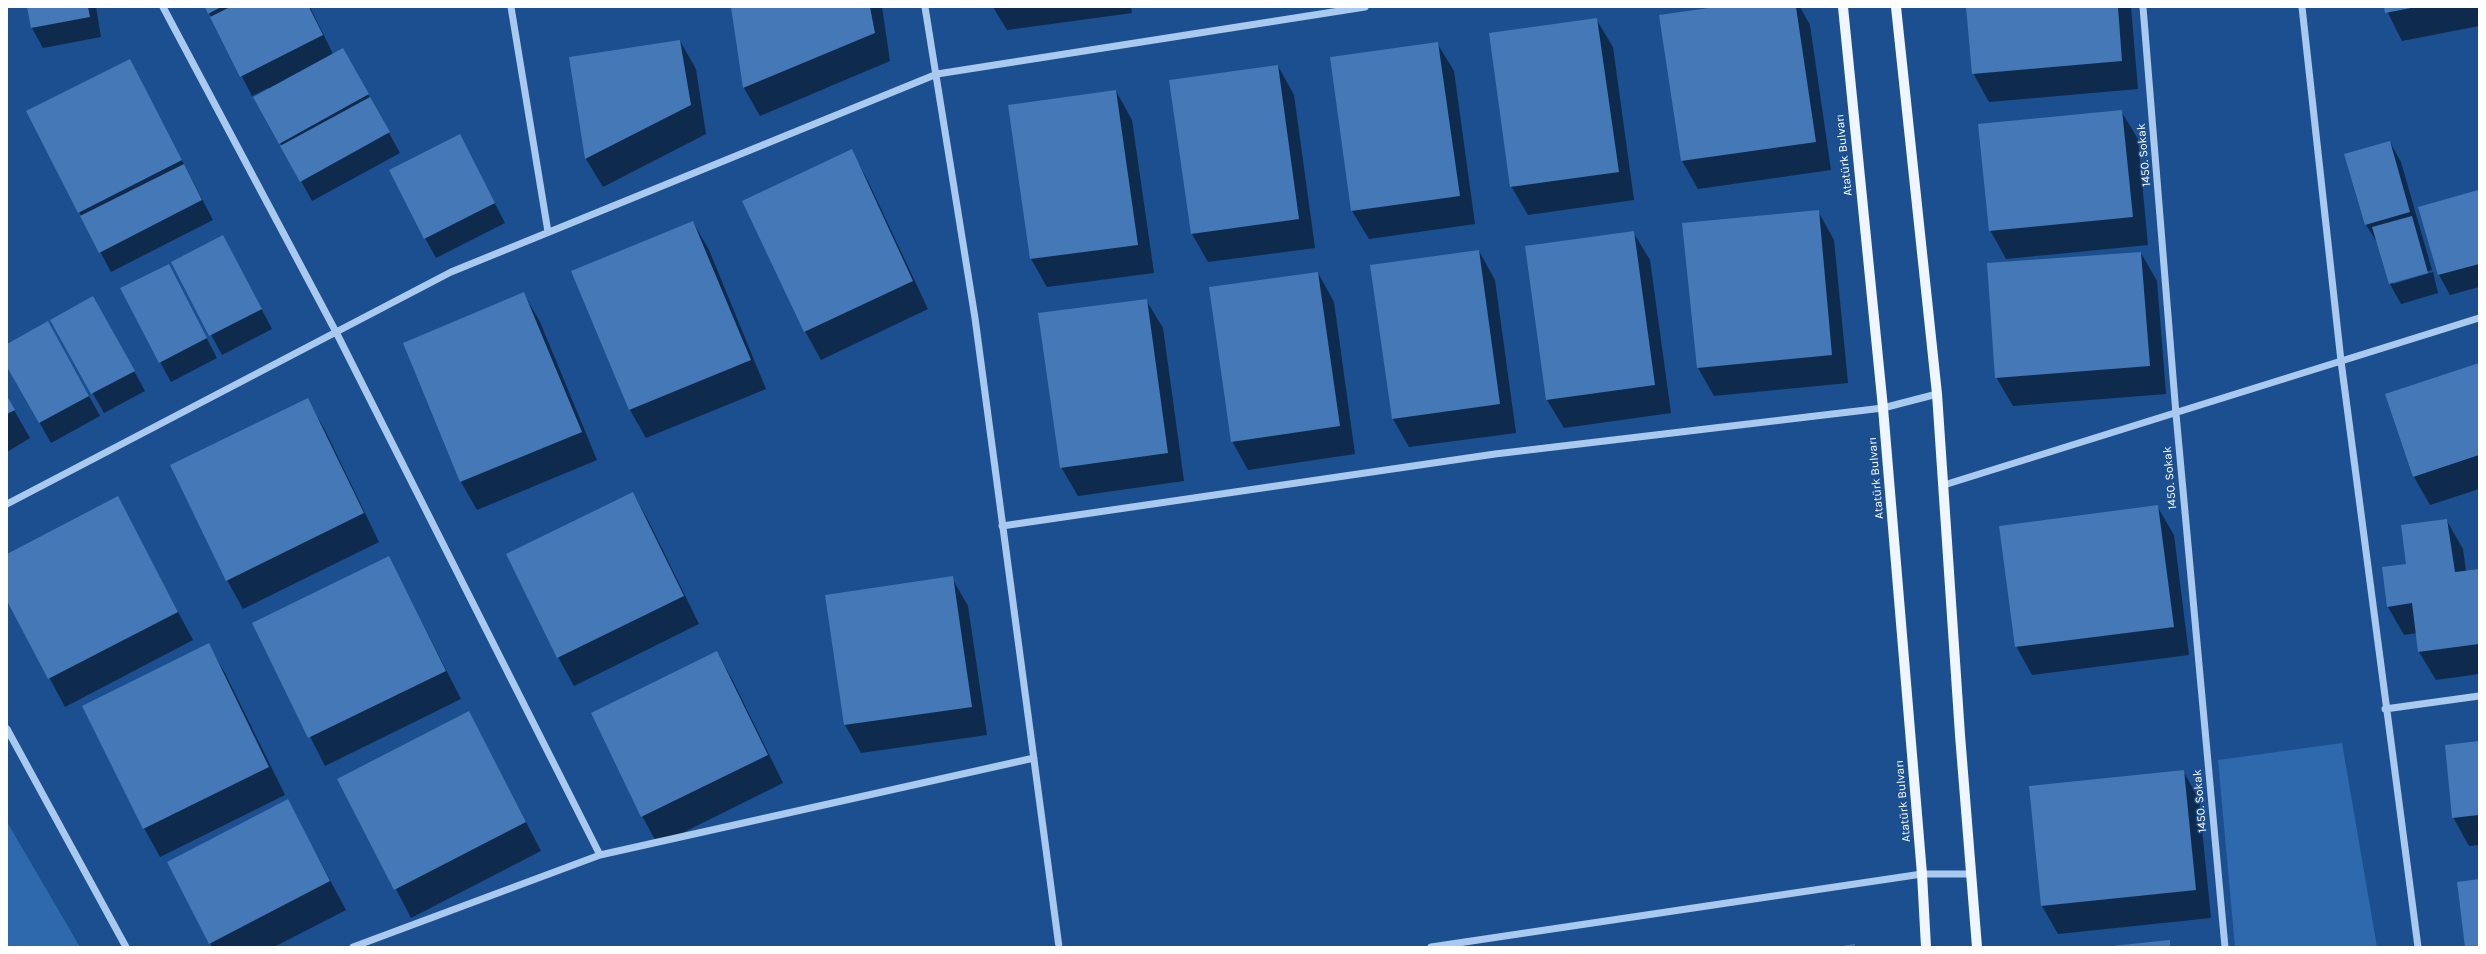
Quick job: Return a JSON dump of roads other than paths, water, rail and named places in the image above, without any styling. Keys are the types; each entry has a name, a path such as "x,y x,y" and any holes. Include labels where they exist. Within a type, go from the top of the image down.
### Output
{"main road":[{"name":"Atatürk Bulvarı","path":"1843,7 1883,408 1922,874 1926,947"},
{"path":"1896,7 1937,394 1960,735 1977,947"}],"street":[{"path":"162,7 336,332 600,855"},
{"path":"510,7 548,232"},
{"path":"925,7 937,74 975,318 1059,947"},
{"path":"7,504 451,272 937,74 1365,7"},
{"name":"1450. Sokak","path":"2143,7 2176,414 2225,947"},
{"path":"2302,7 2341,362 2385,710 2418,947"},
{"path":"1944,485 2176,414 2479,318"},
{"path":"1002,526 1495,454 1883,408 1937,394"},
{"path":"2385,710 2479,696"},
{"path":"7,729 126,947"},
{"path":"353,947 600,855 1034,758"},
{"path":"1431,947 1922,874 1972,874"}]}
